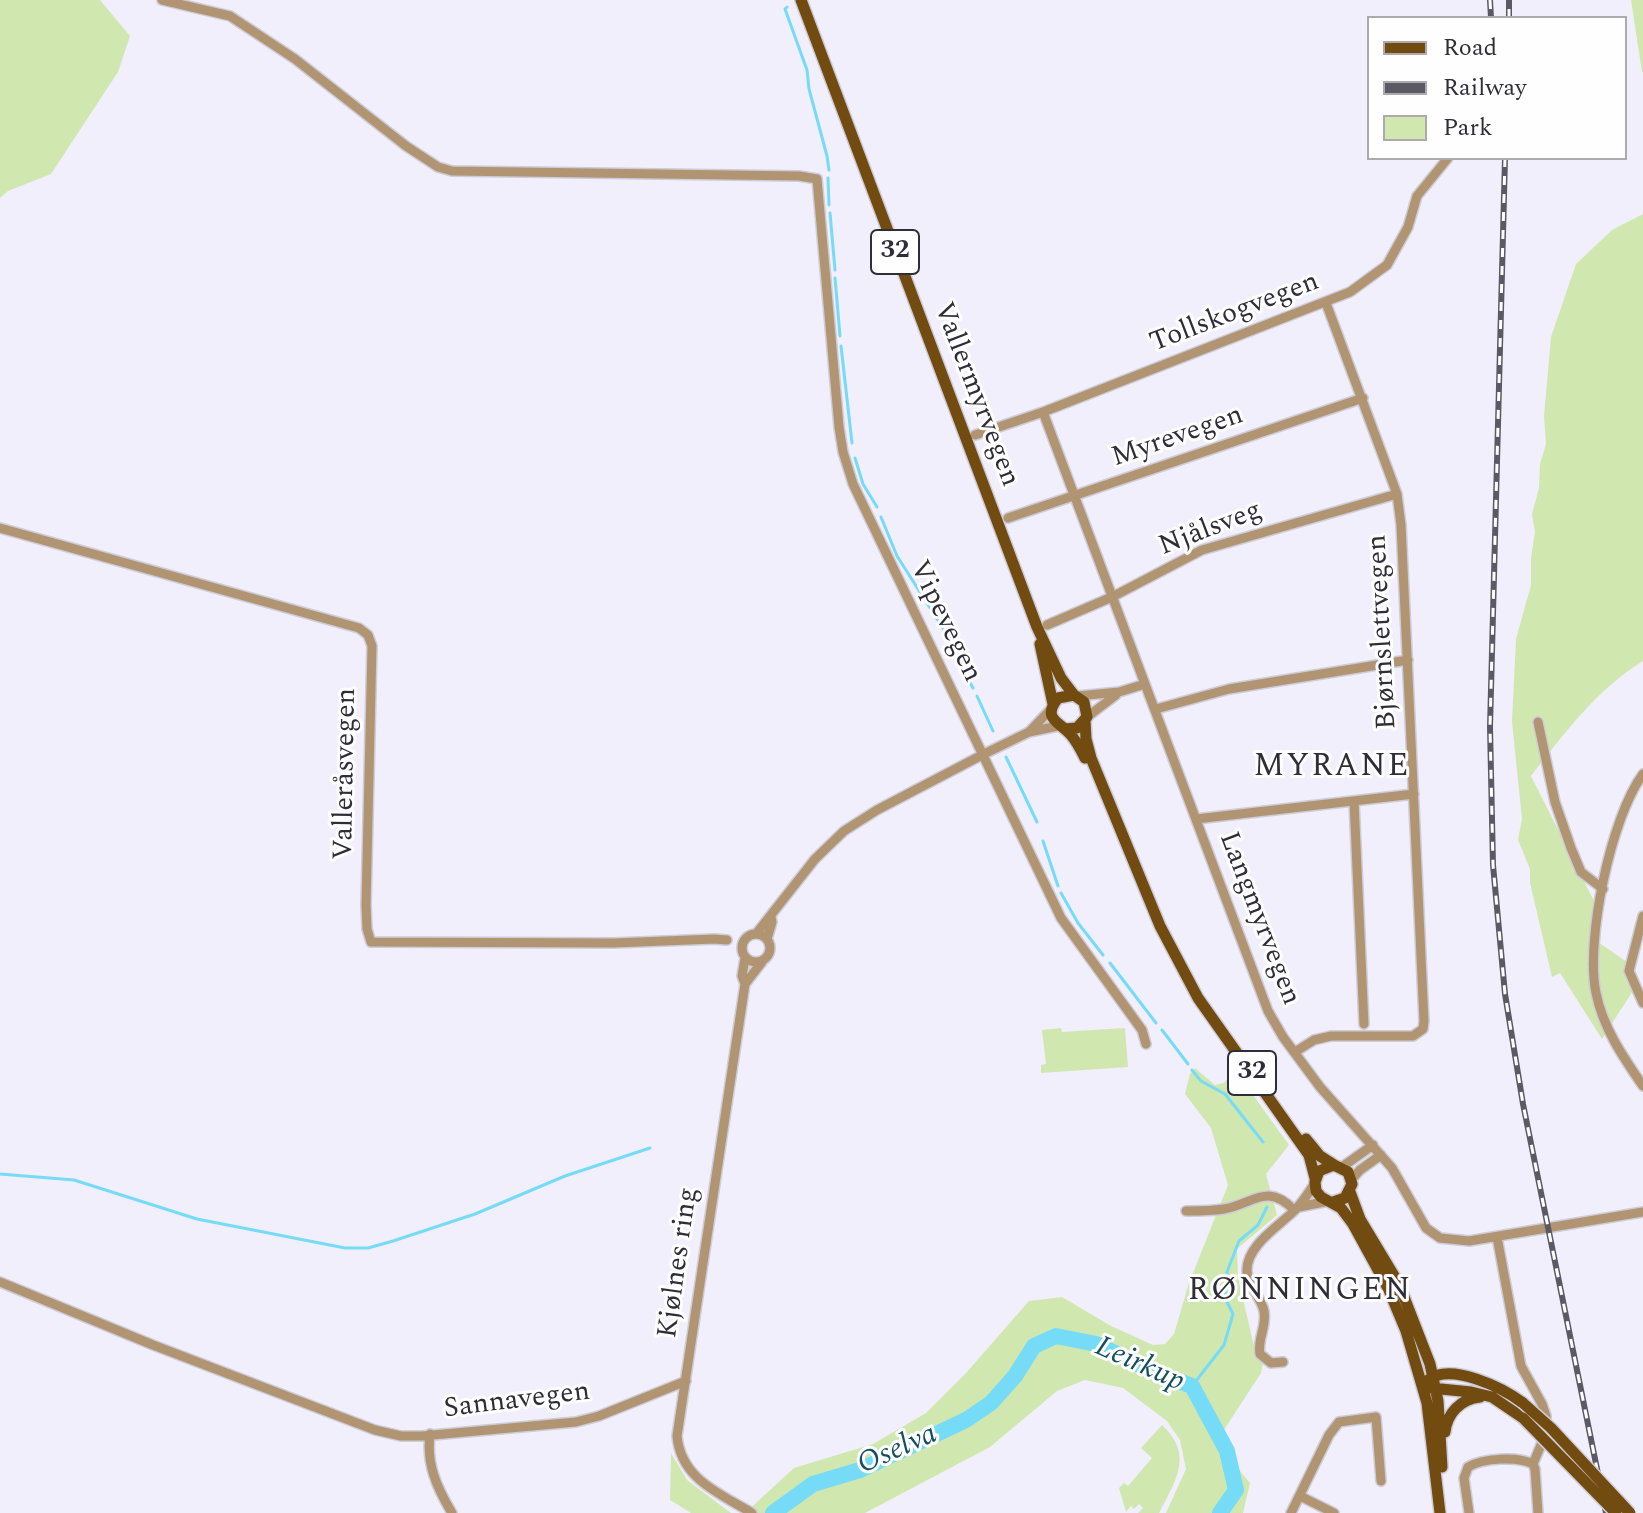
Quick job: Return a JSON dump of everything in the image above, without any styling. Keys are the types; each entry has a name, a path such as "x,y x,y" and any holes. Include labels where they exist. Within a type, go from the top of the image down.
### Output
{"main road":[{"name":"Vallermyrvegen","path":"801,0 1061,678 1076,696"},
{"name":"Vallermyrvegen","path":"1042,626 1053,706"},
{"path":"1053,706 1062,696 1076,696"},
{"name":"32","path":"1076,696 1086,705 1088,749 1160,926 1198,998 1309,1155 1318,1194 1353,1224 1388,1288 1423,1385 1440,1511"},
{"name":"32","path":"1053,706 1053,720 1082,751 1115,834 1138,876"},
{"path":"1062,728 1077,728 1086,718"},
{"name":"32","path":"1184,970 1204,993 1306,1139 1320,1156 1338,1166 1351,1186 1360,1219 1406,1300 1434,1376 1443,1488 1440,1511"},
{"path":"1315,1180 1322,1168 1338,1166"},
{"path":"1331,1202 1345,1198 1351,1186"},
{"path":"1616,1513 1523,1418 1492,1397 1471,1392 1436,1391 1423,1385 1434,1376 1449,1375 1484,1381 1503,1389 1551,1428 1630,1513"},
{"name":"32","path":"1441,1452 1447,1421 1456,1408 1470,1399 1492,1397"}],"street":[{"name":"Vipevegen","path":"162,0 230,16 295,59 406,146 438,167 452,171 799,176 817,179 841,439 859,498 1061,918 1142,1030 1146,1044"},
{"name":"Tollskogvegen","path":"975,435 1043,412 1350,292 1387,265 1408,227 1417,196 1446,160"},
{"name":"Bjørnslettvegen","path":"1295,1052 1314,1040 1331,1036 1413,1036 1423,1029 1408,660 1397,494 1326,303"},
{"name":"Myrevegen","path":"1008,518 1363,398"},
{"name":"Langmyrvegen","path":"1043,412 1268,1011 1330,1099 1381,1155 1400,1181 1420,1221 1433,1235 1457,1242 1497,1237"},
{"name":"Njålsveg","path":"1042,626 1112,597 1202,550 1397,494"},
{"name":"Valleråsvegen","path":"0,528 359,628 368,635 372,646 366,905 371,942 727,940"},
{"path":"1156,709 1229,689 1408,660"},
{"path":"1076,696 1119,692 1145,684"},
{"path":"1086,718 1119,692"},
{"path":"1029,732 1053,706"},
{"path":"1538,722 1555,802 1571,848 1581,872 1603,889"},
{"path":"767,939 756,934 749,935 742,943 745,958 755,963 762,962 770,949 767,939 771,917 783,896 844,831 877,810 1029,732 1062,728"},
{"path":"1643,774 1620,819 1603,889 1594,946 1596,994 1607,1028 1643,1086"},
{"path":"1196,819 1414,794"},
{"path":"1354,801 1364,1024"},
{"path":"1643,916 1629,971 1643,1003"},
{"path":"756,934 767,917 771,917"},
{"name":"Kjølnes ring","path":"745,958 742,976 745,984 677,1436 683,1460 695,1477 752,1513"},
{"name":"Kjølnes ring","path":"745,984 762,962"},
{"path":"1338,1166 1373,1145"},
{"path":"1351,1186 1360,1170 1381,1155"},
{"path":"1283,1362 1271,1363 1260,1354 1264,1310 1248,1277 1247,1267 1259,1245 1296,1209 1315,1180"},
{"path":"1186,1211 1225,1209 1266,1196 1296,1209 1331,1202"},
{"path":"1538,1513 1533,1464 1543,1446 1546,1416 1521,1366 1497,1237 1643,1212"},
{"path":"0,1282 153,1345 384,1433 401,1436 430,1434"},
{"name":"Sannavegen","path":"452,1513 430,1468 430,1434 586,1420 686,1381"},
{"path":"1291,1513 1331,1431 1339,1422 1376,1417 1381,1481"},
{"path":"1469,1513 1464,1478 1472,1464 1523,1459 1533,1464"},
{"path":"1300,1496 1334,1513"}],"green space":[{"path":"0,0 100,0 130,36 118,72 51,174 8,191 0,198"},
{"path":"1631,0 1643,0 1643,72 1642,72"},
{"path":"1643,214 1643,661 1596,699 1531,776 1597,907 1591,937 1631,965 1634,989 1602,1039 1560,973 1552,977 1530,883 1530,869 1518,840 1522,819 1512,722 1516,639 1531,585 1535,532 1532,514 1546,444 1544,416 1551,337 1576,264 1612,230"},
{"path":"1061,1028 1062,1032 1125,1028 1128,1067 1041,1073 1041,1065 1046,1064 1042,1030"},
{"path":"1195,1068 1215,1085 1224,1083 1235,1070 1289,1145 1266,1174 1277,1215 1237,1249 1238,1278 1254,1346 1264,1358 1261,1373 1216,1442 1250,1483 1243,1513 1166,1513 1186,1469 1180,1440 1167,1421 1123,1388 1085,1380 1057,1391 990,1447 865,1513 745,1513 794,1468 873,1444 926,1413 1029,1301 1062,1297 1111,1326 1153,1345 1165,1344 1174,1334 1189,1283 1228,1185 1211,1128 1185,1094 1190,1074"},
{"path":"1162,1425 1172,1436 1180,1457 1176,1479 1159,1513 1138,1513 1143,1508 1139,1504 1134,1509 1131,1506 1126,1512 1119,1488 1124,1483 1128,1486 1152,1458 1141,1448"},
{"path":"671,1453 687,1480 731,1513 691,1513 670,1500"}],"waterway":[{"path":"787,7 785,9 807,70 829,170"},
{"path":"828,178 829,205"},
{"path":"830,213 835,270"},
{"path":"835,278 840,336"},
{"path":"841,346 852,443"},
{"path":"855,458 863,484 877,507"},
{"path":"881,517 897,556 946,633"},
{"path":"949,644 973,688"},
{"path":"977,696 993,731"},
{"path":"1006,757 1037,822"},
{"path":"1043,841 1058,886"},
{"path":"1061,893 1078,923 1103,955"},
{"path":"1110,963 1156,1023"},
{"path":"1162,1030 1188,1064"},
{"path":"1192,1070 1201,1081 1225,1094 1263,1142"},
{"path":"0,1174 74,1180 197,1219 345,1248 368,1248 475,1214 565,1176 650,1148"},
{"path":"1192,1386 1224,1345 1233,1314 1225,1298 1227,1272 1239,1241 1258,1225 1267,1207"},
{"name":"Leirkup","path":"773,1513 813,1484 860,1470 966,1420 991,1403 1015,1376 1034,1346 1056,1336 1096,1344 1192,1386 1227,1451 1236,1490 1220,1513"}],"railway":[{"path":"1490,0 1491,16"},
{"path":"1509,0 1509,16"},
{"path":"1505,160 1490,727 1493,865 1505,994 1523,1104 1606,1513"}],"district":[{"name":"MYRANE","path":"1332,769"},
{"name":"RØNNINGEN","path":"1300,1293"}],"water label":[{"name":"Oselva","path":"898,1451"}]}
